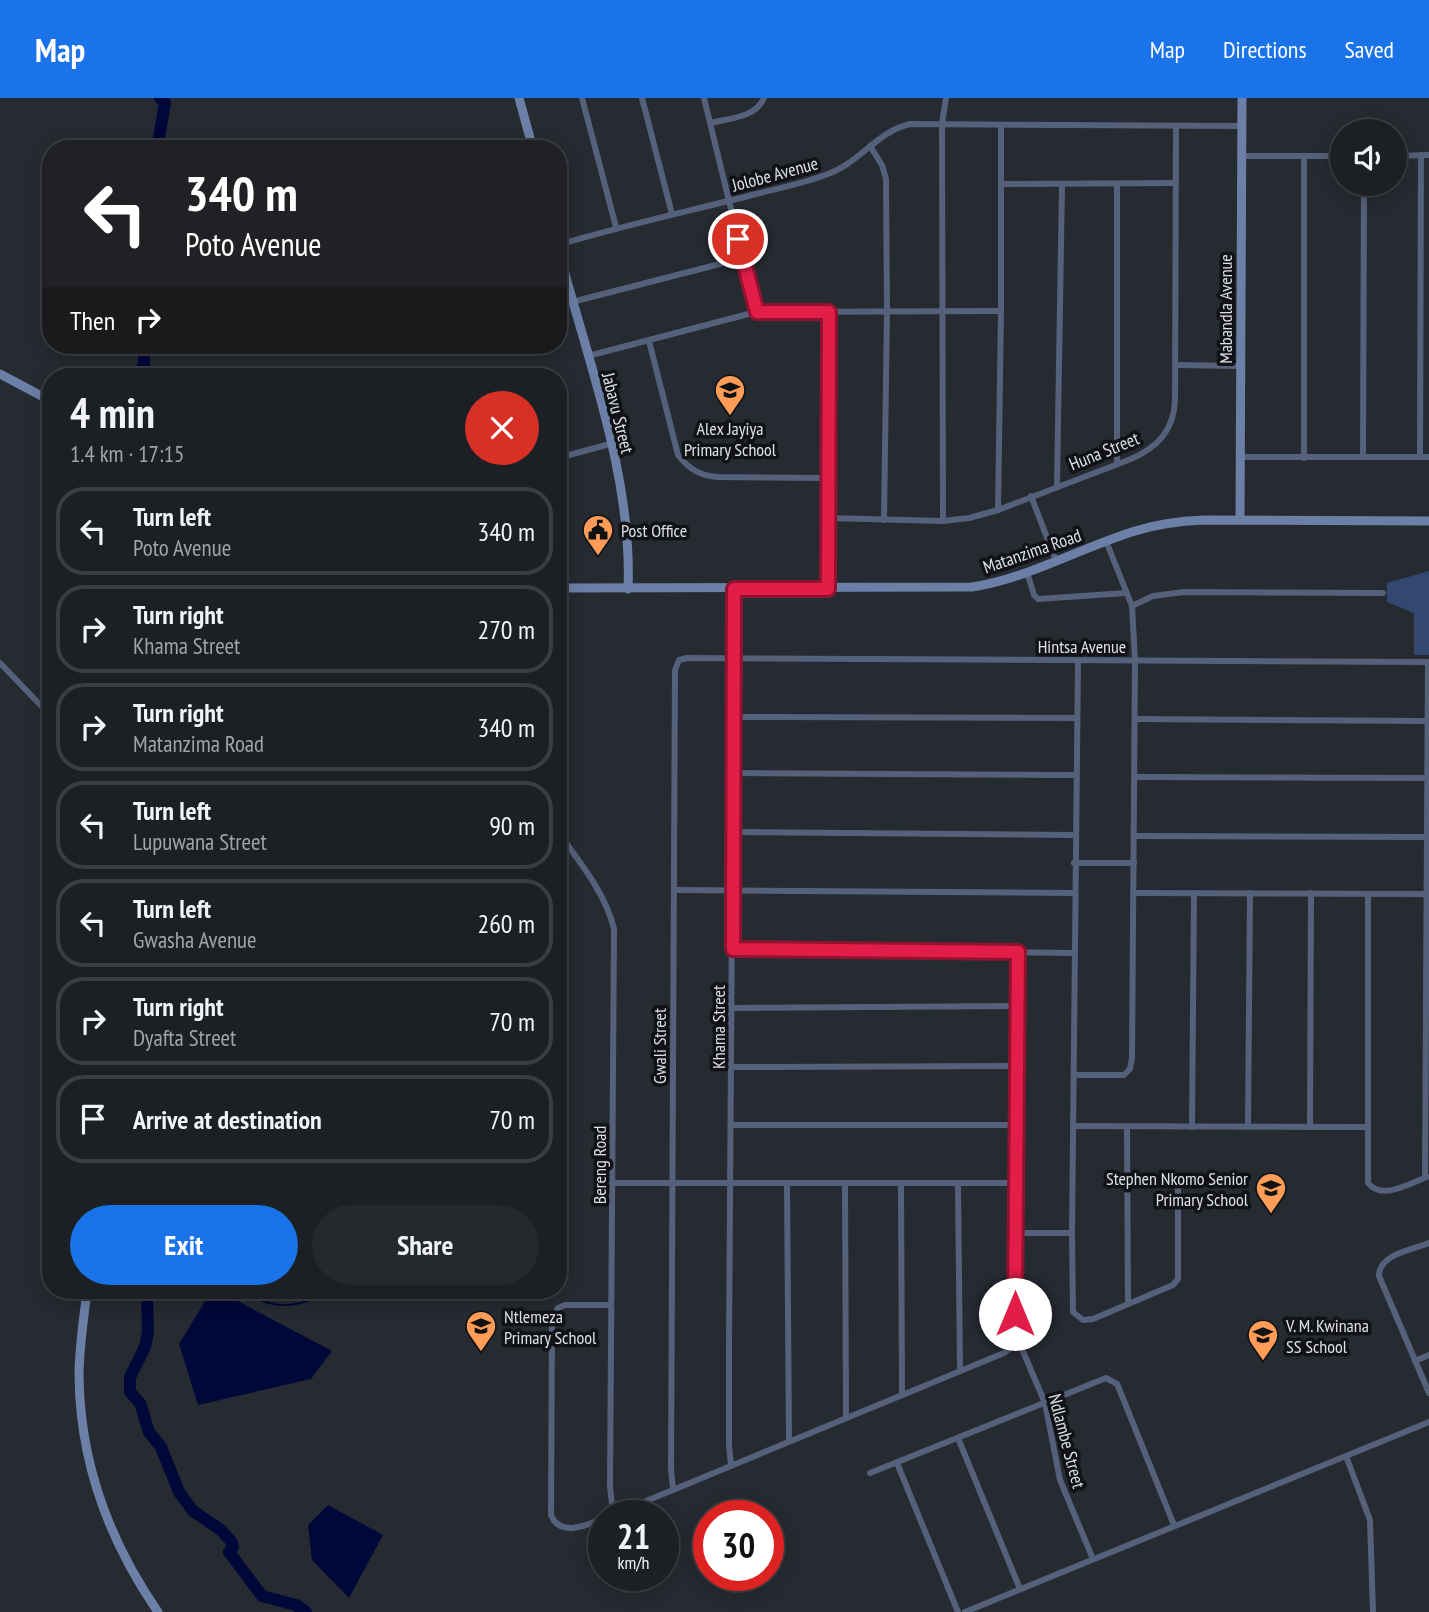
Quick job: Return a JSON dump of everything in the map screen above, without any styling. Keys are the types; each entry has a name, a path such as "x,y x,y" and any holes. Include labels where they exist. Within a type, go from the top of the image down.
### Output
{"street":[{"path":"519,98 531,140"},
{"path":"582,98 616,227"},
{"path":"642,98 672,214"},
{"path":"704,98 757,312"},
{"path":"711,123 749,114 760,106 764,98"},
{"path":"943,521 942,124 946,98"},
{"name":"Mabandla Avenue","path":"1240,520 1242,98"},
{"name":"Jolobe Avenue","path":"567,243 616,227 730,201 828,174 845,166 893,130 904,126 942,124 1242,127"},
{"path":"998,510 1001,125"},
{"name":"Huna Street","path":"829,518 943,521 969,518 998,510 1148,450 1168,430 1175,415 1176,126"},
{"path":"870,146 882,165 886,180 884,520"},
{"path":"1420,457 1421,155"},
{"path":"1407,156 1429,155"},
{"path":"1242,156 1330,156"},
{"path":"1304,156 1304,458"},
{"path":"1002,184 1176,183"},
{"path":"1057,485 1062,184"},
{"path":"1116,464 1117,184"},
{"path":"1363,457 1364,196"},
{"path":"572,302 743,258"},
{"name":"Jabavu Street","path":"567,282 610,444 627,524 628,589"},
{"path":"588,356 757,312 1001,311"},
{"path":"828,589 829,312"},
{"path":"649,341 678,455 690,469 718,477 829,478"},
{"path":"1176,365 1241,366"},
{"path":"0,373 42,396"},
{"path":"567,456 610,444"},
{"path":"1240,457 1429,457"},
{"path":"1031,496 1056,561"},
{"name":"Matanzima Road","path":"567,588 972,587 1027,572 1134,531 1166,524 1204,520 1429,521"},
{"path":"1074,1075 1120,1076 1130,1069 1135,660 1132,606 1106,541"},
{"path":"1027,572 1034,595 1038,599 1126,593"},
{"name":"Khama Street","path":"732,1465 729,1445 734,589"},
{"path":"1132,606 1153,596 1184,592 1383,593"},
{"name":"Hintsa Avenue","path":"735,658 1428,663"},
{"name":"Gwali Street","path":"673,1489 676,666 682,659 735,658"},
{"path":"1078,661 1074,835 1072,1233 1073,1312 1079,1319 1088,1320 1128,1304 1173,1285 1178,1279 1177,1184 1170,1180 1127,1179"},
{"path":"0,663 42,707"},
{"path":"1368,895 1367,1183 1377,1191 1386,1191 1427,1177 1428,974 1425,894 1428,663"},
{"path":"735,717 1077,718"},
{"path":"1135,719 1427,721"},
{"path":"733,773 1076,775"},
{"path":"1135,777 1426,778"},
{"path":"733,832 1074,835"},
{"path":"1134,836 1427,837"},
{"name":"Bereng Road","path":"567,845 597,890 614,929 611,1500"},
{"path":"1074,863 1134,863"},
{"path":"675,890 1074,892"},
{"path":"1134,893 1425,894"},
{"path":"1192,1127 1194,893"},
{"path":"1248,1127 1250,893"},
{"path":"1310,1127 1311,893"},
{"path":"733,949 1073,953"},
{"name":"Ndlambe Street","path":"1018,952 1015,1314 1019,1342 1045,1403 1060,1480 1093,1559"},
{"path":"731,1008 1016,1006"},
{"path":"731,1067 1016,1066"},
{"path":"731,1125 1016,1125"},
{"path":"1073,1126 1367,1127"},
{"path":"1127,1128 1128,1304"},
{"path":"614,1183 1016,1184"},
{"path":"787,1184 789,1441"},
{"path":"845,1184 846,1418"},
{"path":"901,1184 902,1394"},
{"path":"958,1184 960,1370"},
{"path":"1016,1233 1072,1233"},
{"path":"1428,1246 1390,1258 1382,1263 1379,1270 1429,1393"},
{"path":"86,1299 79,1375 85,1444 97,1494 110,1529 126,1561 159,1612"},
{"path":"588,1524 565,1528 556,1524 551,1516 553,1316 558,1308 565,1305 611,1305"},
{"path":"647,1500 1004,1353 1019,1342"},
{"path":"1415,1361 1429,1356"},
{"path":"870,1473 1106,1378 1117,1384 1174,1525"},
{"path":"965,1612 1429,1422"},
{"path":"958,1438 1020,1589"},
{"path":"1346,1456 1370,1520 1373,1612"},
{"path":"897,1463 958,1612"}],"shaded area":[{"path":"1429,571 1429,655 1414,655 1414,613 1387,602 1387,583"},
{"path":"206,1299 234,1299 332,1351 311,1379 198,1405 179,1344"},
{"path":"328,1505 383,1535 349,1598 312,1560 308,1525"}],"waterway":[{"path":"159,140 165,103 160,98"},
{"path":"142,368 144,354"},
{"path":"147,1299 148,1332 145,1347 130,1377 130,1392 140,1403 149,1432 161,1447 179,1492 193,1511 221,1530 231,1541 233,1547 229,1552 262,1596 296,1605 306,1612"},
{"path":"259,1299 282,1305 308,1299"}],"place":[{"name":"Alex Jayiya Primary School","path":"730,417"},
{"name":"Post Office","path":"598,557"},
{"name":"Stephen Nkomo Senior Primary School","path":"1271,1215"},
{"name":"Ntlemeza Primary School","path":"481,1353"},
{"name":"V. M. Kwinana SS School","path":"1263,1362"}],"route":[{"path":"738,239 757,312 829,312 829,518 828,589 734,589 733,949 1018,952 1015,1314"}]}
